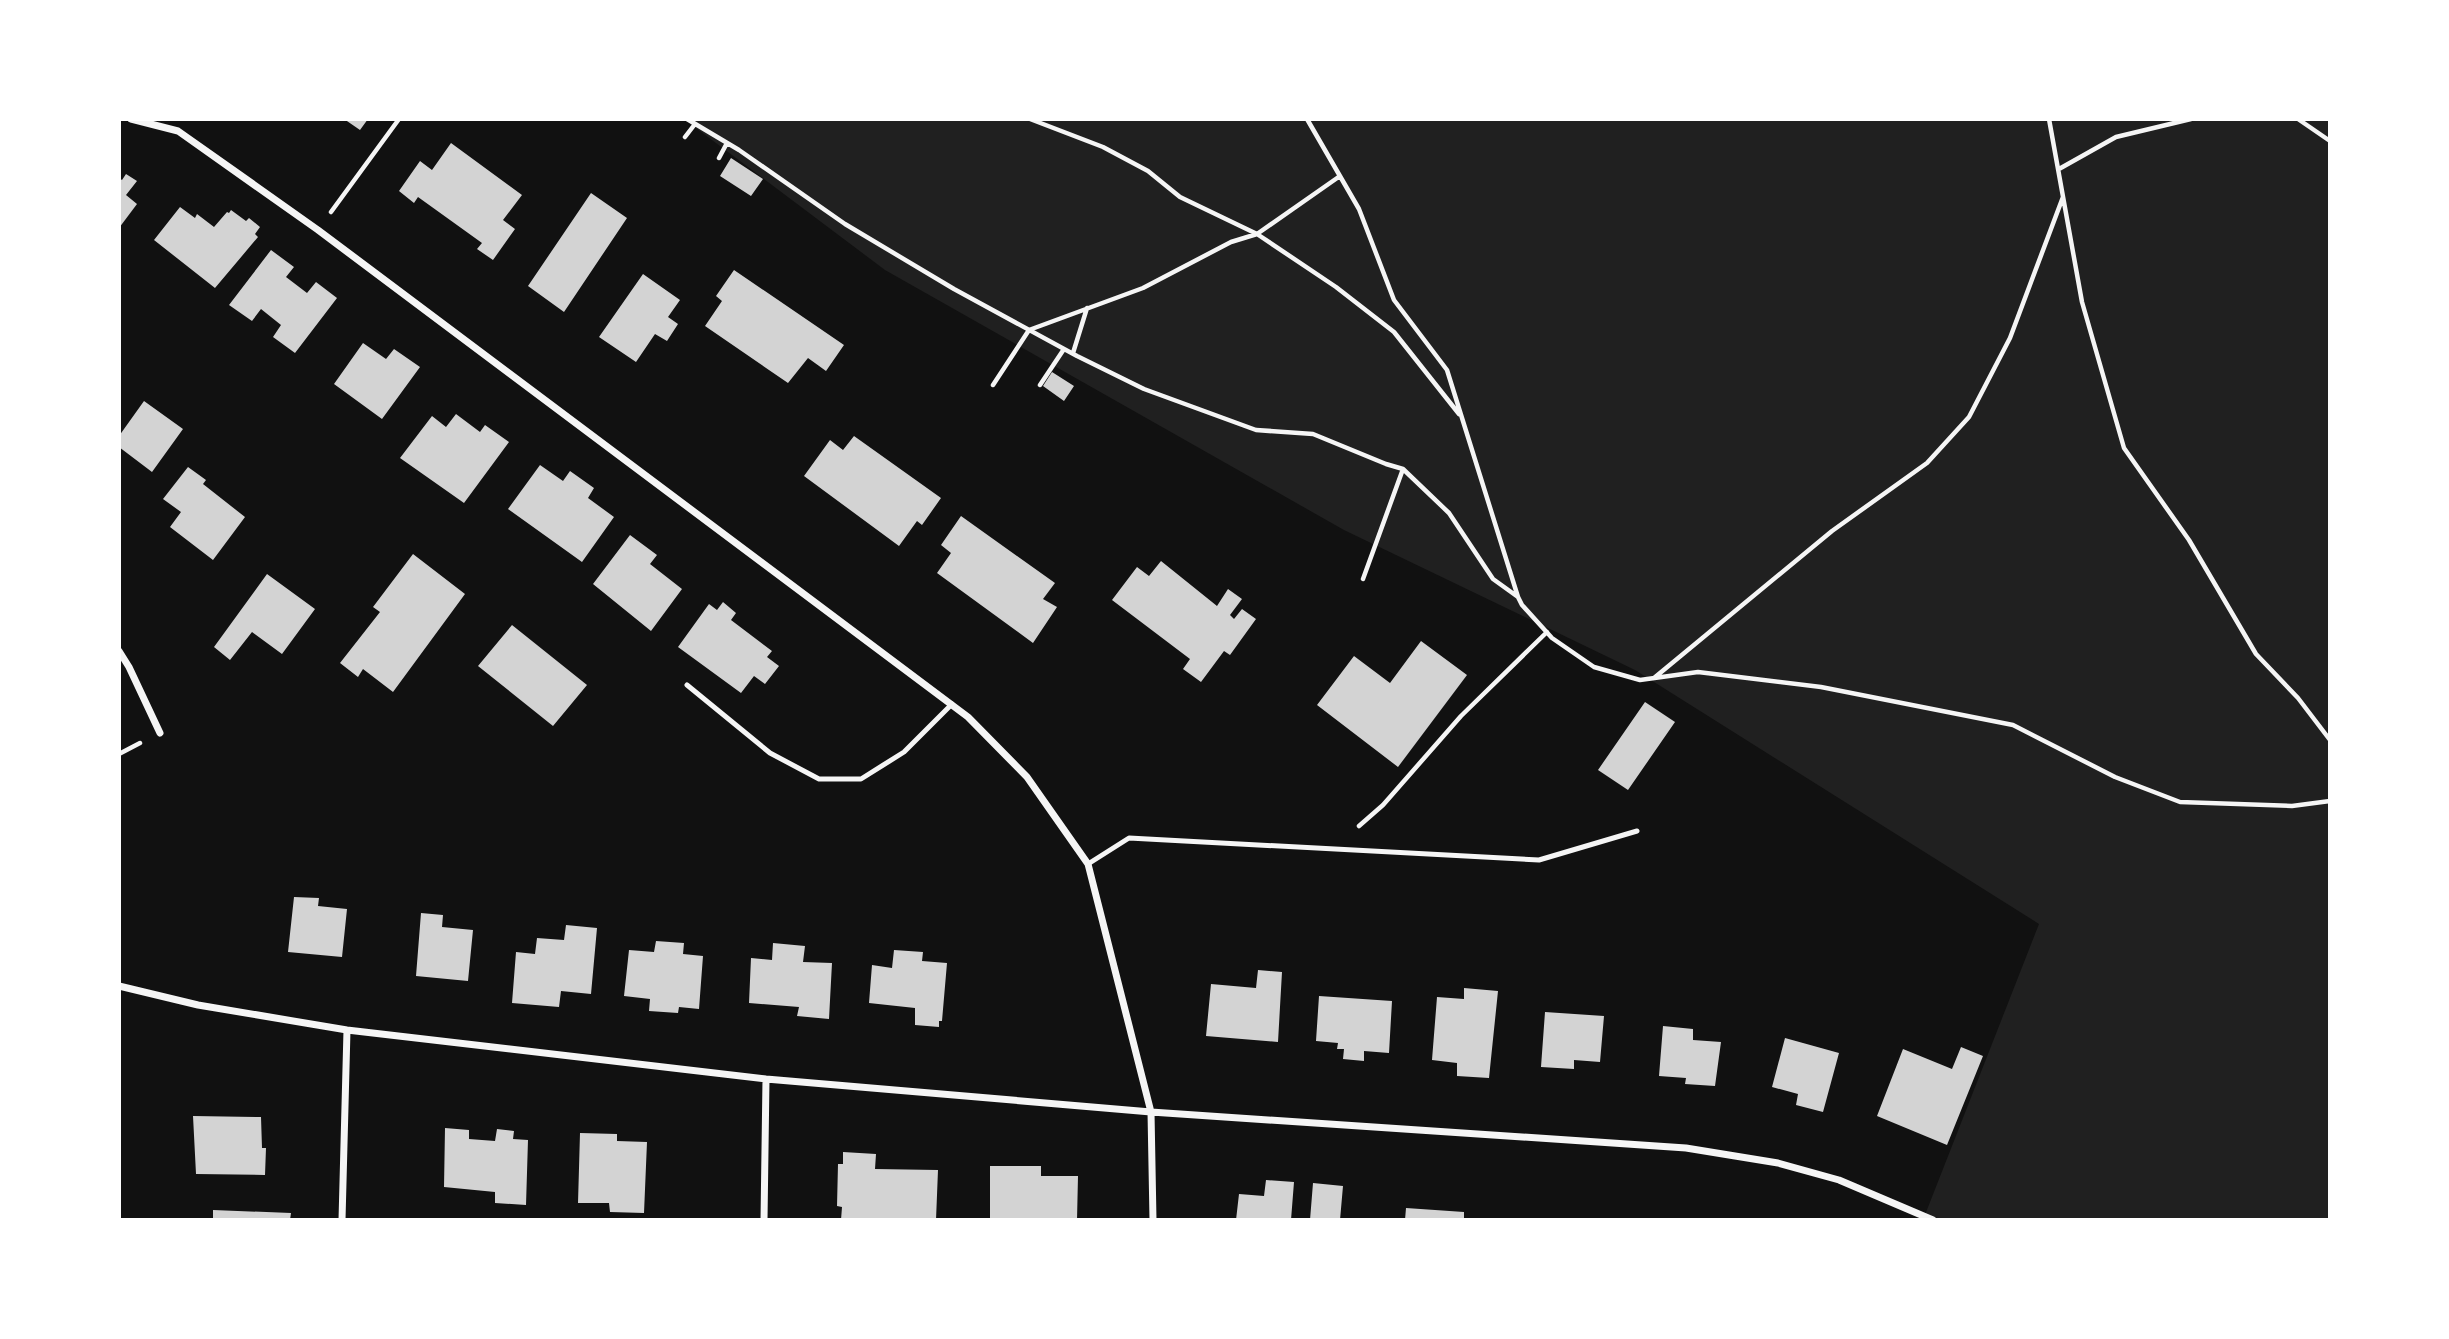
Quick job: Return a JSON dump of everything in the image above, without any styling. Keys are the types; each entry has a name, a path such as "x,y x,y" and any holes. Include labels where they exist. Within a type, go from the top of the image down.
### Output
{"street":[{"path":"131,119 178,131 318,229 952,704 1027,777 1088,864 1151,1112 1153,1220"},
{"path":"119,651 160,733"},
{"path":"119,986 198,1005 347,1030 766,1079 1151,1112 1686,1148 1778,1163 1839,1180 1933,1220"},
{"path":"342,1220 347,1030"},
{"path":"764,1220 766,1079"}],"lane":[{"path":"687,685 770,753 818,779 861,779 904,752 952,704"},
{"path":"1088,864 1129,838 1539,860 1637,831"}],"path":[{"path":"318,229 399,119"},
{"path":"687,119 727,143 845,224 954,289 1144,389 1256,430 1313,434 1403,469 1449,513 1493,579 1518,597"},
{"path":"1030,119 1103,147 1148,171 1180,197 1257,234 1336,288 1394,332 1461,417"},
{"path":"1307,119 1359,209 1394,300 1447,370 1522,605 1547,632 1594,667 1640,680 1698,672 1821,687 2013,725 2115,777 2180,802 2292,806 2330,801"},
{"path":"2049,119 2082,302 2124,449 2189,540 2256,654 2298,698 2330,740"},
{"path":"2059,169 2116,137 2191,119"},
{"path":"2298,119 2330,141"},
{"path":"685,137 695,124"},
{"path":"719,158 727,143"},
{"path":"993,385 1029,330 1143,288 1231,242 1257,234 1340,176"},
{"path":"781,191 785,183"},
{"path":"1654,678 1832,531 1927,463 1969,417 2010,338 2064,196"},
{"path":"1073,353 1087,308"},
{"path":"1040,385 1064,349"},
{"path":"1363,579 1403,469"},
{"path":"1332,849 1384,806 1461,716 1547,632"}],"shaded area":[{"path":"684,119 2330,119 2330,1220 1923,1220 2039,924 1635,670 1344,530 885,270"}],"building":[{"path":"344,119 368,119 360,130"},
{"path":"451,143 522,195 503,220 515,229 493,260 477,249 482,243 418,197 414,203 399,191 420,161 432,170"},
{"path":"731,158 763,179 751,196 720,176"},
{"path":"126,174 137,181 126,195 137,204 119,228 119,178 122,180"},
{"path":"591,193 627,218 564,312 528,286"},
{"path":"180,207 195,218 197,214 214,227 231,210 246,221 249,218 260,227 255,234 258,237 215,288 154,240"},
{"path":"271,250 294,267 286,277 307,293 316,282 337,298 295,353 273,337 281,325 261,309 252,321 229,305"},
{"path":"734,270 844,345 826,371 808,358 788,383 705,326 722,301 716,296"},
{"path":"643,274 680,300 668,317 678,324 667,341 655,334 636,362 599,337"},
{"path":"363,343 386,359 394,349 420,367 382,419 334,384"},
{"path":"1052,372 1074,386 1064,401 1043,386"},
{"path":"144,401 183,429 152,472 119,447 119,436"},
{"path":"456,414 480,432 485,425 509,442 464,503 400,458 432,416 446,427"},
{"path":"854,436 941,498 922,525 917,521 899,546 804,476 830,440 843,450"},
{"path":"540,465 563,481 570,471 594,488 588,498 614,517 582,562 508,509"},
{"path":"188,467 206,480 203,484 245,517 213,560 170,527 181,512 163,499"},
{"path":"961,516 1055,583 1043,599 1057,607 1033,643 937,573 951,553 941,545"},
{"path":"630,535 657,555 650,564 682,589 651,631 593,584"},
{"path":"413,554 465,594 393,692 363,669 358,677 340,663 380,612 373,607"},
{"path":"1161,561 1217,606 1228,589 1242,599 1230,615 1234,619 1242,609 1256,619 1230,655 1224,651 1201,682 1183,669 1190,659 1112,600 1137,567 1149,576"},
{"path":"267,574 315,609 282,654 252,632 230,660 214,647"},
{"path":"723,602 736,613 731,620 772,651 767,657 779,666 765,684 754,676 741,693 678,647 709,604 717,610"},
{"path":"512,625 587,685 553,726 478,666"},
{"path":"1421,641 1467,675 1398,767 1317,705 1354,656 1390,683"},
{"path":"1645,702 1675,722 1628,790 1598,770"},
{"path":"294,897 319,898 318,906 347,909 342,957 288,952"},
{"path":"421,913 443,915 442,927 473,930 468,981 416,976"},
{"path":"566,925 597,928 591,994 561,991 559,1007 512,1003 516,952 535,954 537,938 564,940"},
{"path":"656,941 684,943 683,954 703,956 699,1009 679,1007 678,1013 649,1011 650,999 624,996 629,950 654,952"},
{"path":"773,943 805,946 803,962 832,963 829,1019 797,1016 799,1007 749,1003 751,958 772,960"},
{"path":"894,950 923,952 922,961 947,963 942,1021 939,1021 939,1027 915,1025 915,1008 869,1003 872,965 892,968"},
{"path":"1258,970 1282,972 1278,1042 1206,1036 1211,984 1256,988"},
{"path":"1464,988 1498,991 1489,1078 1457,1076 1457,1063 1432,1060 1437,997 1464,999"},
{"path":"1319,996 1392,1001 1389,1053 1364,1051 1364,1061 1343,1059 1344,1049 1337,1049 1338,1043 1316,1041"},
{"path":"1545,1012 1604,1016 1600,1062 1574,1060 1574,1069 1541,1067"},
{"path":"1663,1026 1693,1029 1693,1040 1721,1042 1715,1086 1685,1084 1686,1078 1659,1076"},
{"path":"1785,1038 1839,1053 1823,1112 1796,1105 1798,1094 1772,1087"},
{"path":"1961,1047 1983,1056 1947,1145 1877,1116 1903,1049 1952,1069"},
{"path":"193,1116 261,1117 262,1148 266,1148 265,1175 196,1174"},
{"path":"445,1128 469,1130 469,1139 495,1141 497,1129 514,1131 513,1139 528,1140 526,1205 495,1203 495,1192 444,1187"},
{"path":"580,1133 617,1134 617,1141 647,1142 644,1213 610,1212 609,1203 578,1203"},
{"path":"843,1152 876,1154 875,1169 938,1170 936,1220 841,1220 842,1207 837,1206 838,1164 843,1164"},
{"path":"990,1166 1041,1166 1041,1176 1078,1176 1077,1220 990,1220"},
{"path":"1266,1180 1294,1182 1291,1220 1236,1220 1239,1194 1264,1196"},
{"path":"1313,1183 1343,1186 1340,1220 1310,1220"},
{"path":"1406,1208 1464,1212 1464,1220 1405,1220"},
{"path":"213,1210 291,1213 290,1220 213,1220"}]}
